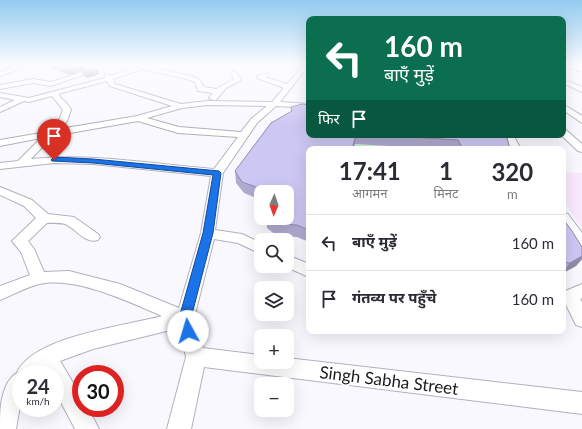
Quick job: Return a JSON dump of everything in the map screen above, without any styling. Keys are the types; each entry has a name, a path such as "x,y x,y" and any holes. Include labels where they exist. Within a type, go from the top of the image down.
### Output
{"street":[{"path":"0,87 11,85"},
{"path":"0,96 29,100 54,93 74,85"},
{"path":"112,85 181,106"},
{"path":"200,85 201,89 218,91"},
{"path":"212,103 214,96 226,85"},
{"path":"179,429 196,357 185,318 208,233 217,173 254,121 274,104 289,85"},
{"path":"572,85 582,90"},
{"path":"22,162 63,121 68,110 61,104 54,93"},
{"path":"0,110 23,99"},
{"path":"0,143 138,118 181,106 212,103 306,106"},
{"path":"566,108 582,120"},
{"path":"138,118 178,130 243,135"},
{"path":"566,135 582,149"},
{"path":"0,166 22,162 54,160 93,161 217,173"},
{"path":"0,191 28,203 44,218 69,220 93,237"},
{"path":"39,278 27,249 19,241 44,218"},
{"path":"566,221 582,243"},
{"path":"208,233 242,240 254,245"},
{"path":"294,264 306,270"},
{"path":"0,293 39,278 69,277 120,291 185,318"},
{"path":"572,295 582,319"},
{"path":"35,365 71,346 154,327 185,318"},
{"name":"Singh Sabha Street","path":"196,357 582,403"},
{"path":"48,358 87,429"},
{"path":"4,429 10,397 12,394"}],"shaded area":[{"path":"566,172 582,173 582,228 566,204"}],"green space":[{"path":"355,144 388,146 355,146"}],"building":[{"path":"302,104 306,105 306,138 355,138 353,146 306,146 306,229 294,225 294,185 254,185 254,186 242,182 235,171 271,123 292,111 291,107"},
{"path":"427,138 507,138 509,146 461,146 458,140"},
{"path":"566,223 582,247 582,256 570,263 566,262"}],"route":[{"path":"54,160 93,161 217,173 208,233 185,318 188,331"}]}
